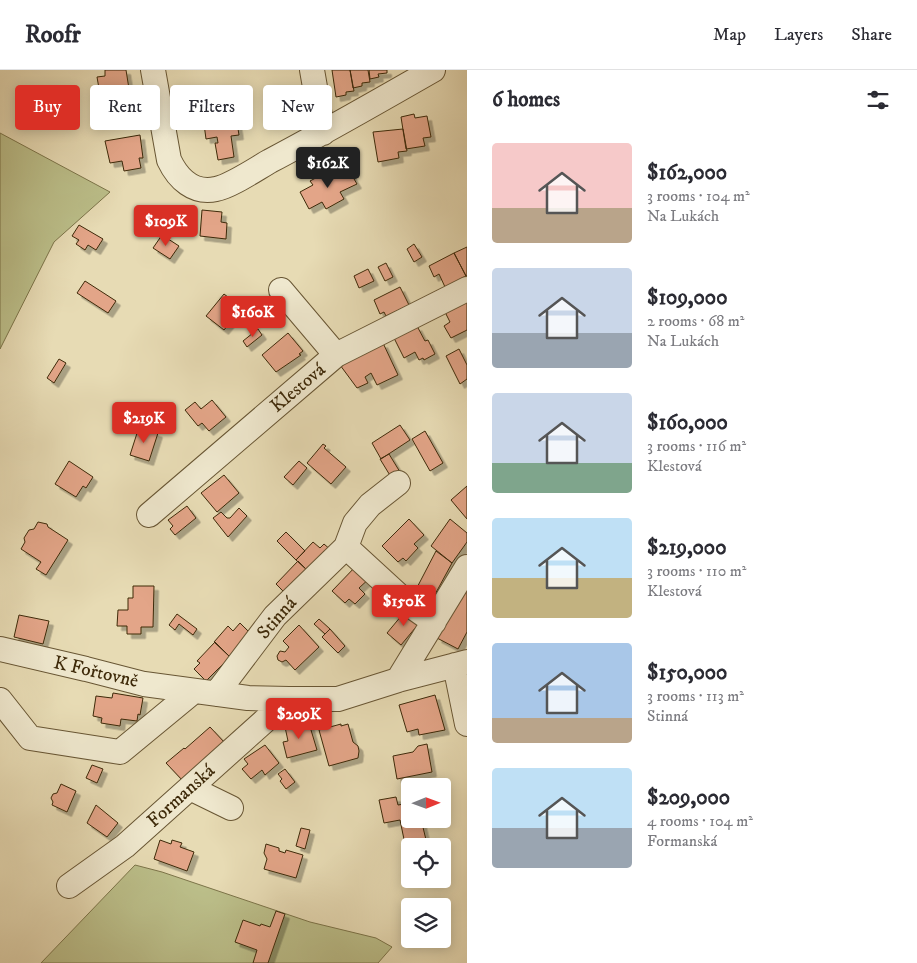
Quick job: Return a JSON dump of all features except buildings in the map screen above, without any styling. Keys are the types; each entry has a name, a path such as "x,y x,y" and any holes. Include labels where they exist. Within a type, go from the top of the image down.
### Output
{"street":[{"path":"153,70 169,160 175,173 184,183 199,189 217,189 323,133 434,70"},
{"path":"312,70 323,133"},
{"name":"Klestová","path":"148,515 336,355 467,289"},
{"path":"281,290 336,355"},
{"name":"Stinná","path":"205,693 275,616 346,547 355,523 370,506 398,483"},
{"path":"346,547 407,603 434,622"},
{"path":"398,680 467,567"},
{"name":"K Fořtovně","path":"0,649 144,684 248,698 289,700 338,699 398,680 461,664"},
{"path":"461,664 467,724"},
{"path":"0,700 30,738 120,752 205,693"},
{"name":"Formanská","path":"69,886 125,846 289,700"},
{"path":"190,788 231,808"}],"green space":[{"path":"0,133 110,192 54,242 0,349"},
{"path":"135,865 162,872 310,922 376,938 392,947 378,963 41,963"}]}
